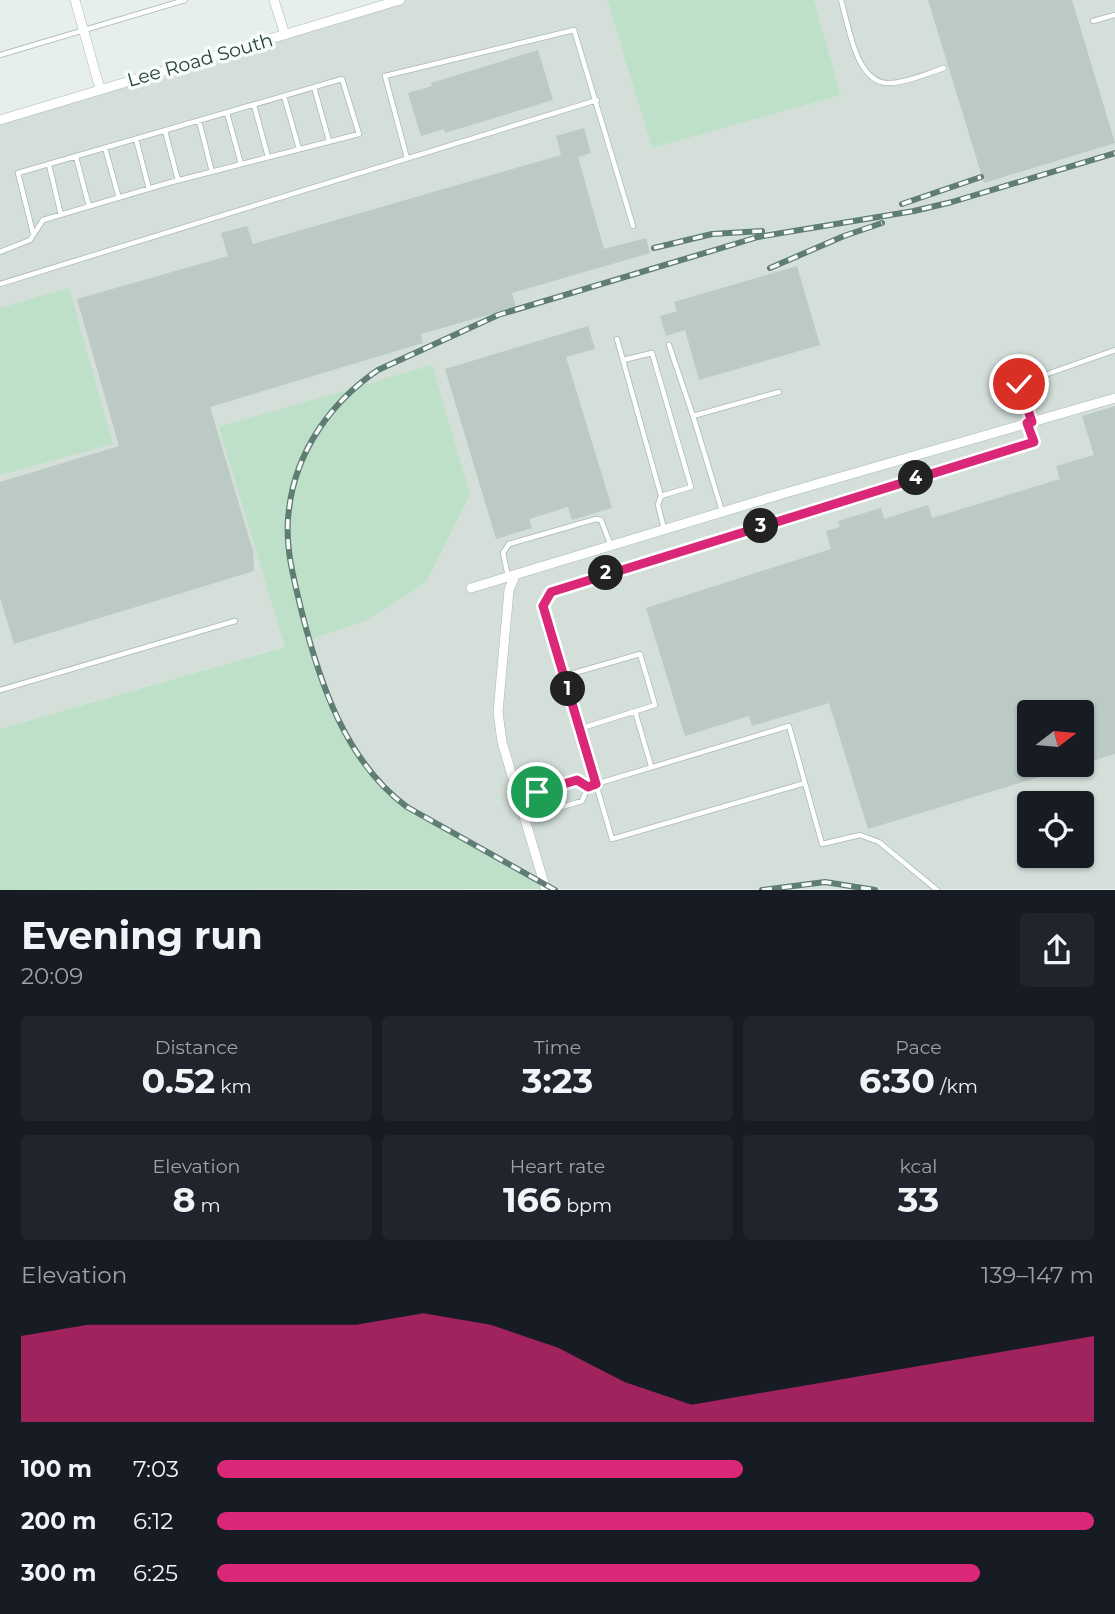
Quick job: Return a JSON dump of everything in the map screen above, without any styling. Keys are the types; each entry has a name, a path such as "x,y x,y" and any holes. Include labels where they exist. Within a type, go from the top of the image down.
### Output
{"street":[{"path":"75,0 100,89"},
{"path":"274,0 285,35"},
{"name":"Lee Road South","path":"0,120 400,0"},
{"path":"471,588 1115,398"},
{"path":"512,576 498,712 502,742 546,890"}],"lane":[{"path":"0,55 185,0"},
{"path":"841,0 860,63 874,80 890,83 944,68"},
{"path":"1093,21 1115,15"},
{"path":"407,158 385,76 574,30 633,226"},
{"path":"0,251 30,240 43,220 178,180 359,134 342,79 18,173 33,233"},
{"path":"314,87 329,141"},
{"path":"284,96 299,149"},
{"path":"0,284 597,100"},
{"path":"254,105 268,158"},
{"path":"227,113 241,164"},
{"path":"198,121 212,172"},
{"path":"164,131 178,180"},
{"path":"136,139 149,189"},
{"path":"105,148 119,198"},
{"path":"76,157 89,206"},
{"path":"48,164 61,215"},
{"path":"617,339 661,496 658,505 664,530"},
{"path":"669,345 722,512"},
{"path":"805,783 612,839 543,606 551,592 1034,442 1019,384 1115,350"},
{"path":"623,360 652,353 691,487 661,496"},
{"path":"693,416 779,392"},
{"path":"512,576 503,553 509,544 596,519 601,520 611,546"},
{"path":"0,690 235,621"},
{"path":"564,676 640,654 655,705 579,729"},
{"path":"635,711 651,766"},
{"path":"533,804 542,813 582,801 588,787 596,784 789,726 822,844 860,835 878,842 937,890"},
{"path":"533,804 537,792 577,780 588,787"},
{"path":"521,808 533,804"}],"shaded area":[{"path":"400,0 607,0 652,147 841,95 814,0 1115,0 1115,889 546,889 514,867 407,807 379,783 347,736 319,673 309,640 0,729 0,120"}],"green space":[{"path":"607,0 814,0 841,95 652,148"},
{"path":"69,288 113,444 0,475 0,308"},
{"path":"432,365 470,494 426,582 365,621 309,640 319,673 347,736 379,783 407,807 544,884 546,889 0,890 0,729 285,647 219,427"}],"building":[{"path":"928,0 1072,0 1115,143 984,183"},
{"path":"538,50 553,100 445,133 444,129 421,136 408,93 432,86 431,83"},
{"path":"584,128 591,153 578,157 604,249 646,238 650,253 512,293 516,307 421,334 423,343 210,407 253,551 254,571 14,644 0,598 0,482 119,446 77,299 228,256 221,233 247,226 253,244 561,155 556,136"},
{"path":"797,266 820,345 699,380 685,330 666,336 660,316 677,311 674,302"},
{"path":"588,326 595,349 566,357 612,508 572,520 568,507 529,519 532,528 496,539 445,369"},
{"path":"1115,406 1115,754 1094,760 1094,700 1017,700 1017,777 1039,777 868,829 829,703 752,726 749,716 685,736 646,608 831,549 826,531 840,527 838,521 881,508 884,519 928,505 932,518 1060,479 1056,466 1094,455 1082,416"}],"railway":[{"path":"555,890 407,807 385,788 367,767 338,718 316,664 288,547 289,509 293,488 299,467 318,430 345,397 378,370 498,315 758,237 914,211 1115,153"},
{"path":"902,204 981,177"},
{"path":"770,268 844,236 882,223"},
{"path":"654,248 712,234 762,231"},
{"path":"762,890 825,882 875,890"}],"route":[{"path":"537,792 577,780 588,787 596,784 543,606 551,592 1034,442 1027,423 1032,422 1019,384"}]}
